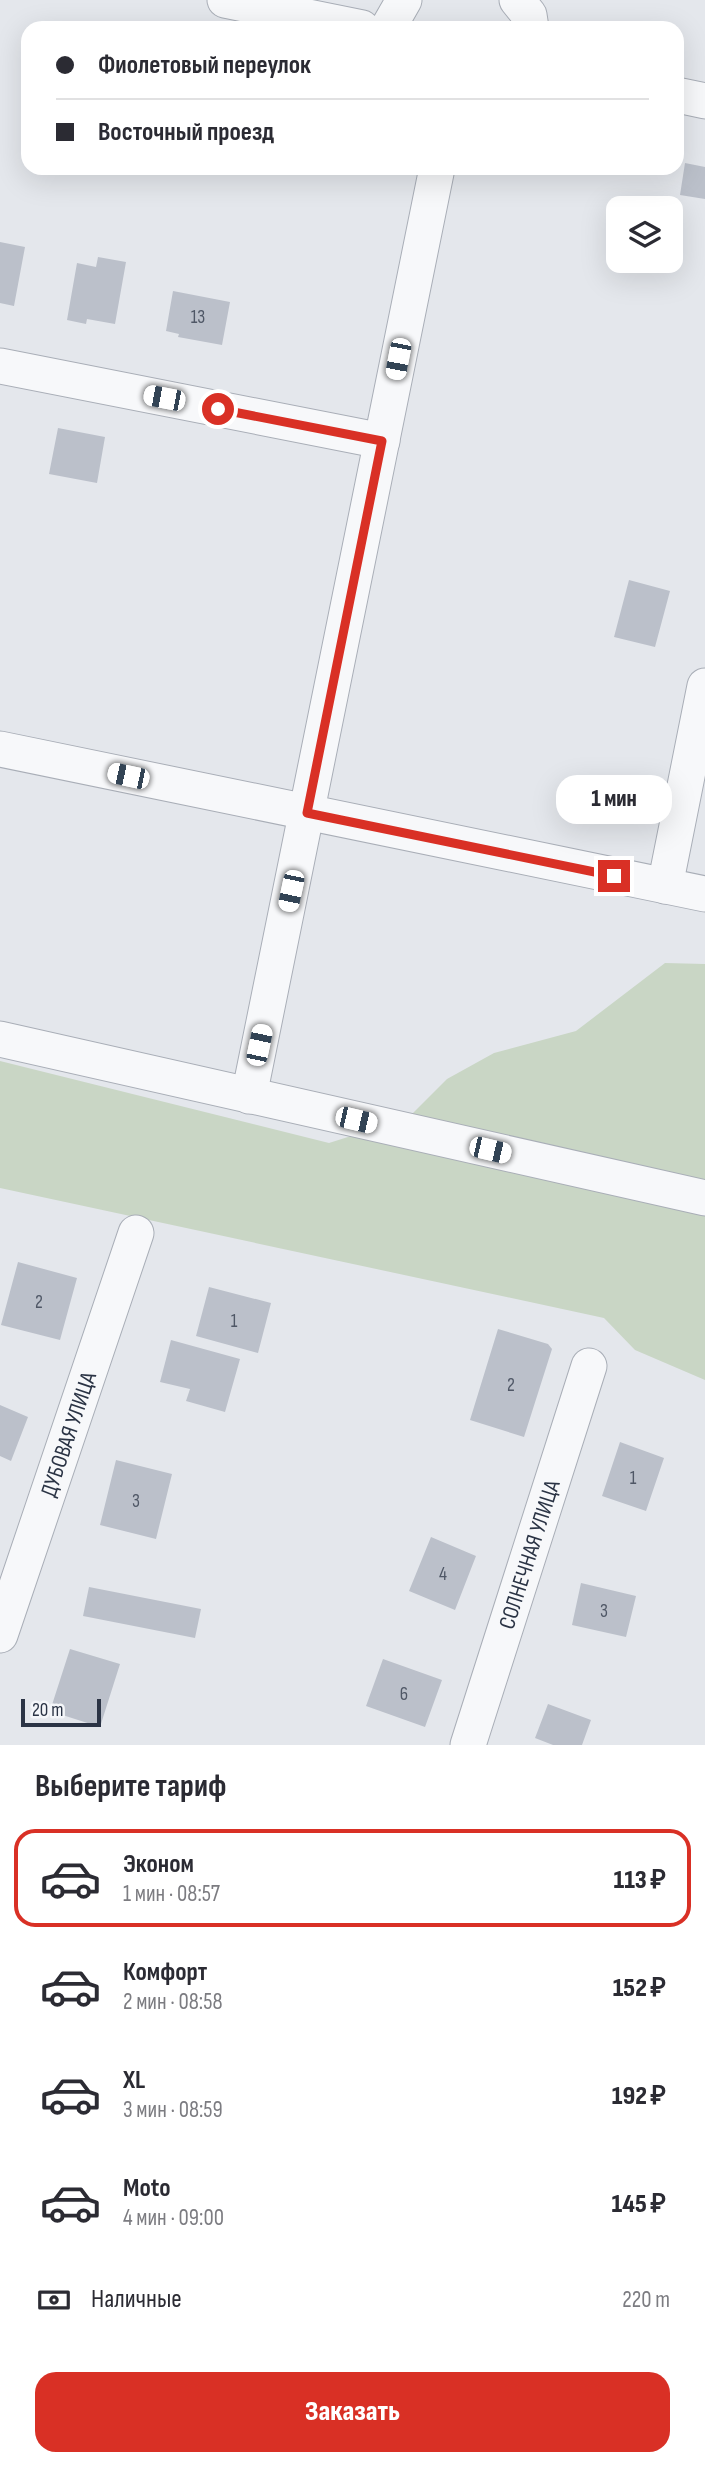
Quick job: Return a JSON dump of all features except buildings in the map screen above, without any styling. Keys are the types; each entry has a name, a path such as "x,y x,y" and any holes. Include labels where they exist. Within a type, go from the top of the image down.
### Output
{"street":[{"path":"225,0 328,21"},
{"path":"392,21 404,0"},
{"path":"517,0 529,15 530,21"},
{"path":"684,96 705,100"},
{"path":"248,1096 436,175"},
{"path":"0,366 382,441"},
{"path":"665,886 705,686"},
{"path":"0,749 705,894"},
{"path":"0,1039 705,1198"},
{"name":"ДУБОВАЯ УЛИЦА","path":"0,1635 136,1233"},
{"name":"СОЛНЕЧНАЯ УЛИЦА","path":"468,1745 589,1366"}],"green space":[{"path":"665,963 705,964 705,1380 635,1350 604,1318 0,1188 0,1061 329,1143 408,1118 447,1079 494,1053 576,1031"}],"route":[{"path":"218,409 382,441 307,813 614,876"}]}
